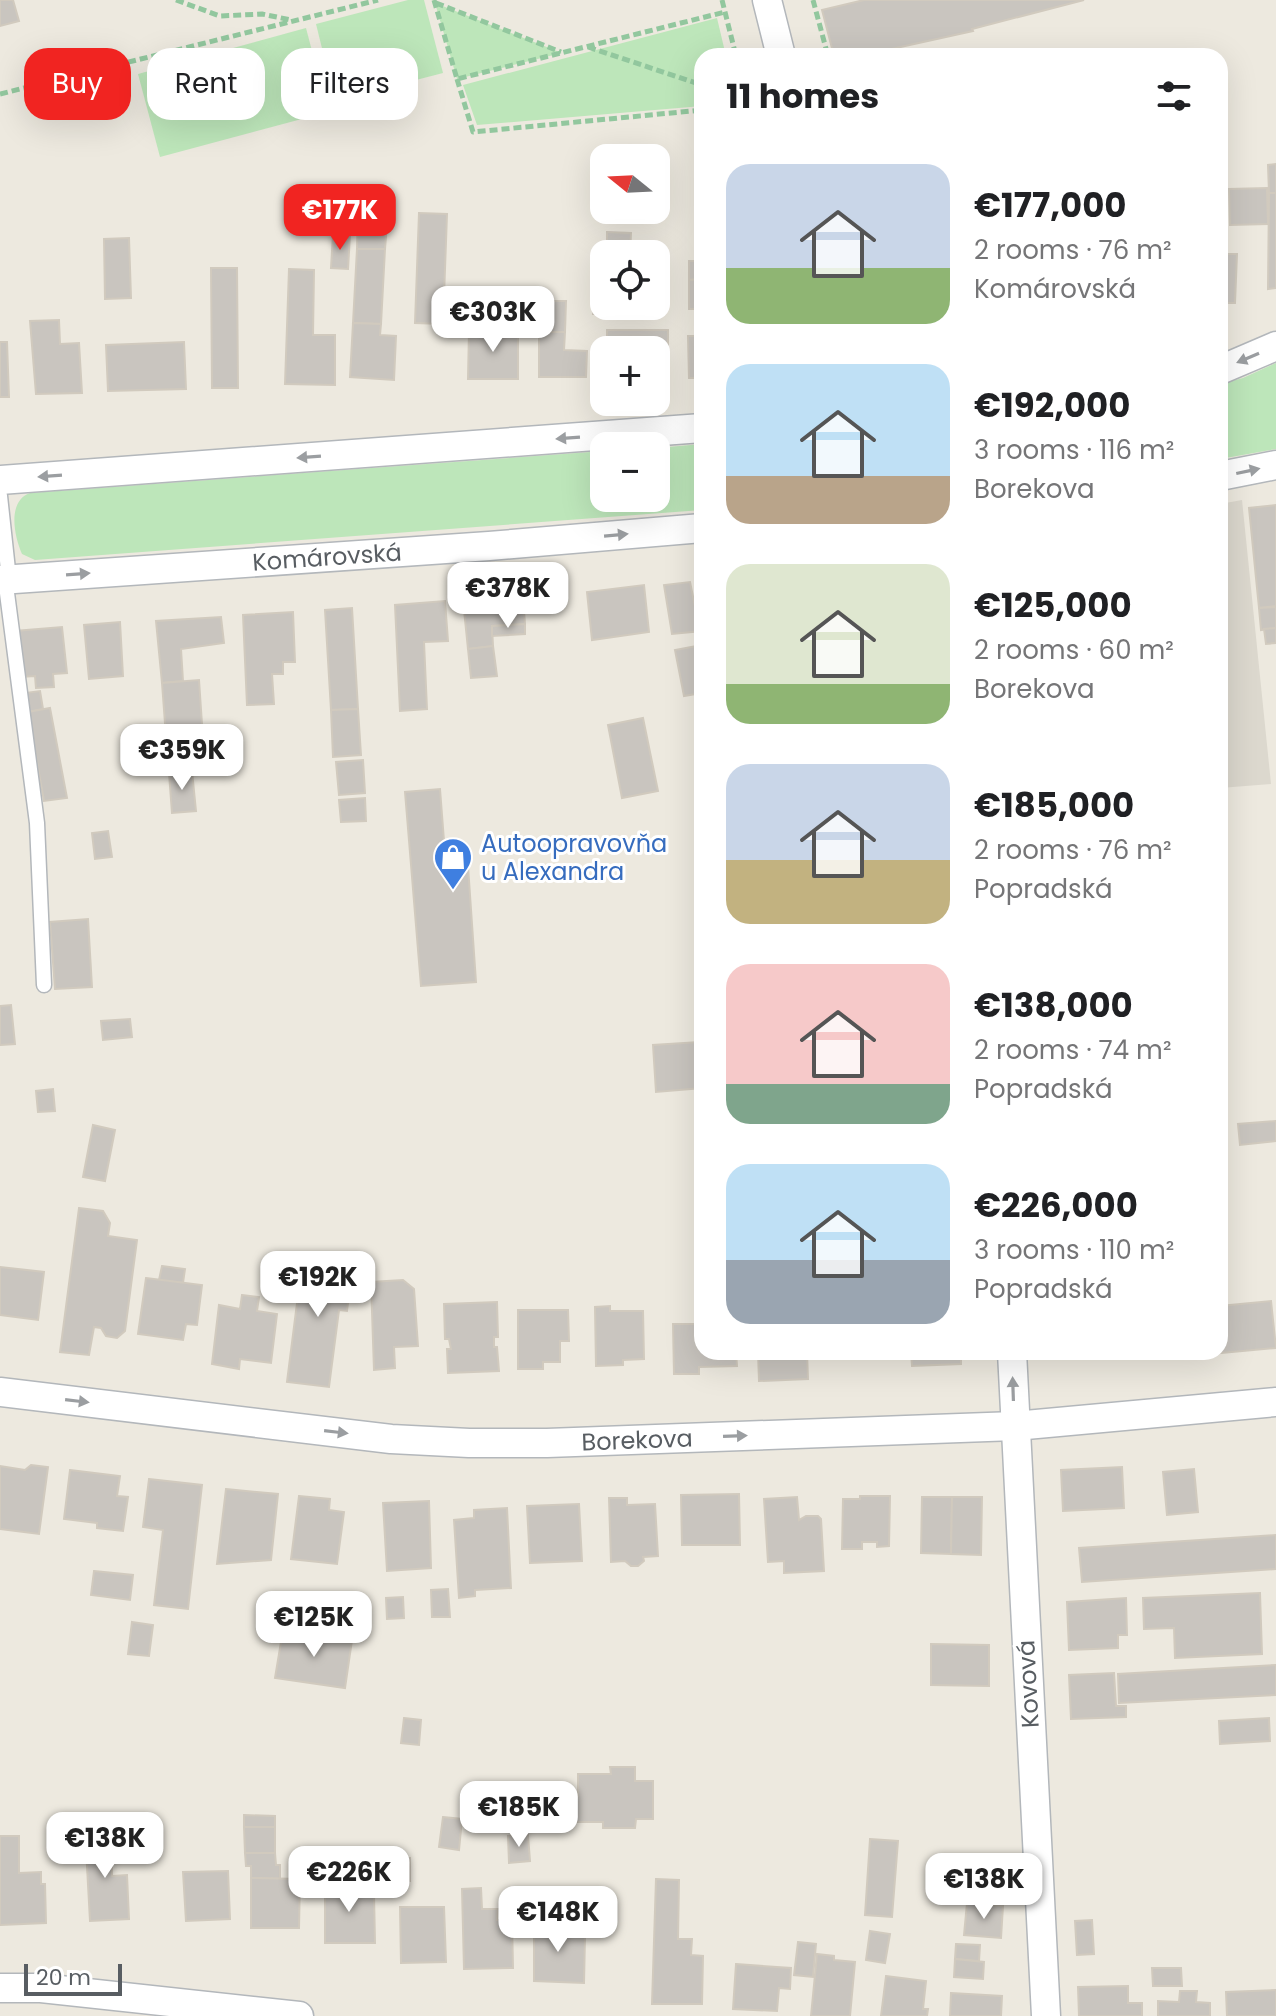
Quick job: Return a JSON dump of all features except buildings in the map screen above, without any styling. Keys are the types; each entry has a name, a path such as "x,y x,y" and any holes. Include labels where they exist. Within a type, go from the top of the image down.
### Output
{"street":[{"path":"767,0 779,48"},
{"path":"1228,367 1276,346"},
{"path":"0,480 694,429"},
{"path":"1228,474 1276,465"},
{"name":"Komárovská","path":"5,580 694,529"},
{"name":"Kovová","path":"1012,1360 1046,2016"},
{"name":"Borekova","path":"0,1392 391,1439 469,1443 547,1443 1015,1426 1276,1402"},
{"path":"0,1988 41,1988 299,2016"}],"lane":[{"path":"0,496 5,580 37,823 44,985"}],"path":[{"path":"176,0 220,16 262,14 295,21"},
{"path":"0,94 378,0"},
{"path":"722,0 734,48"},
{"path":"813,0 826,48"},
{"path":"434,2 562,53"},
{"path":"434,2 473,132 694,111"},
{"path":"457,79 725,12"},
{"path":"587,47 694,82"}],"shaded area":[{"path":"1242,500 1271,784 1228,787 1228,503"}],"green space":[{"path":"408,0 424,0 443,73 418,79 418,48 322,48 316,24"},
{"path":"435,3 562,53 457,79"},
{"path":"717,18 724,48 694,48 694,107 477,125 463,85"},
{"path":"306,28 311,48 281,48 281,120 298,120 160,157 150,120 265,120 265,48 233,48"},
{"path":"147,72 147,108 138,74"},
{"path":"1276,363 1276,449 1228,458 1228,382"},
{"path":"694,445 694,511 35,560 22,554 14,520 18,503 30,493 590,452 590,512 670,512 670,447"}],"place":[{"name":"Autoopravovňa u Alexandra","path":"453,891"}]}
